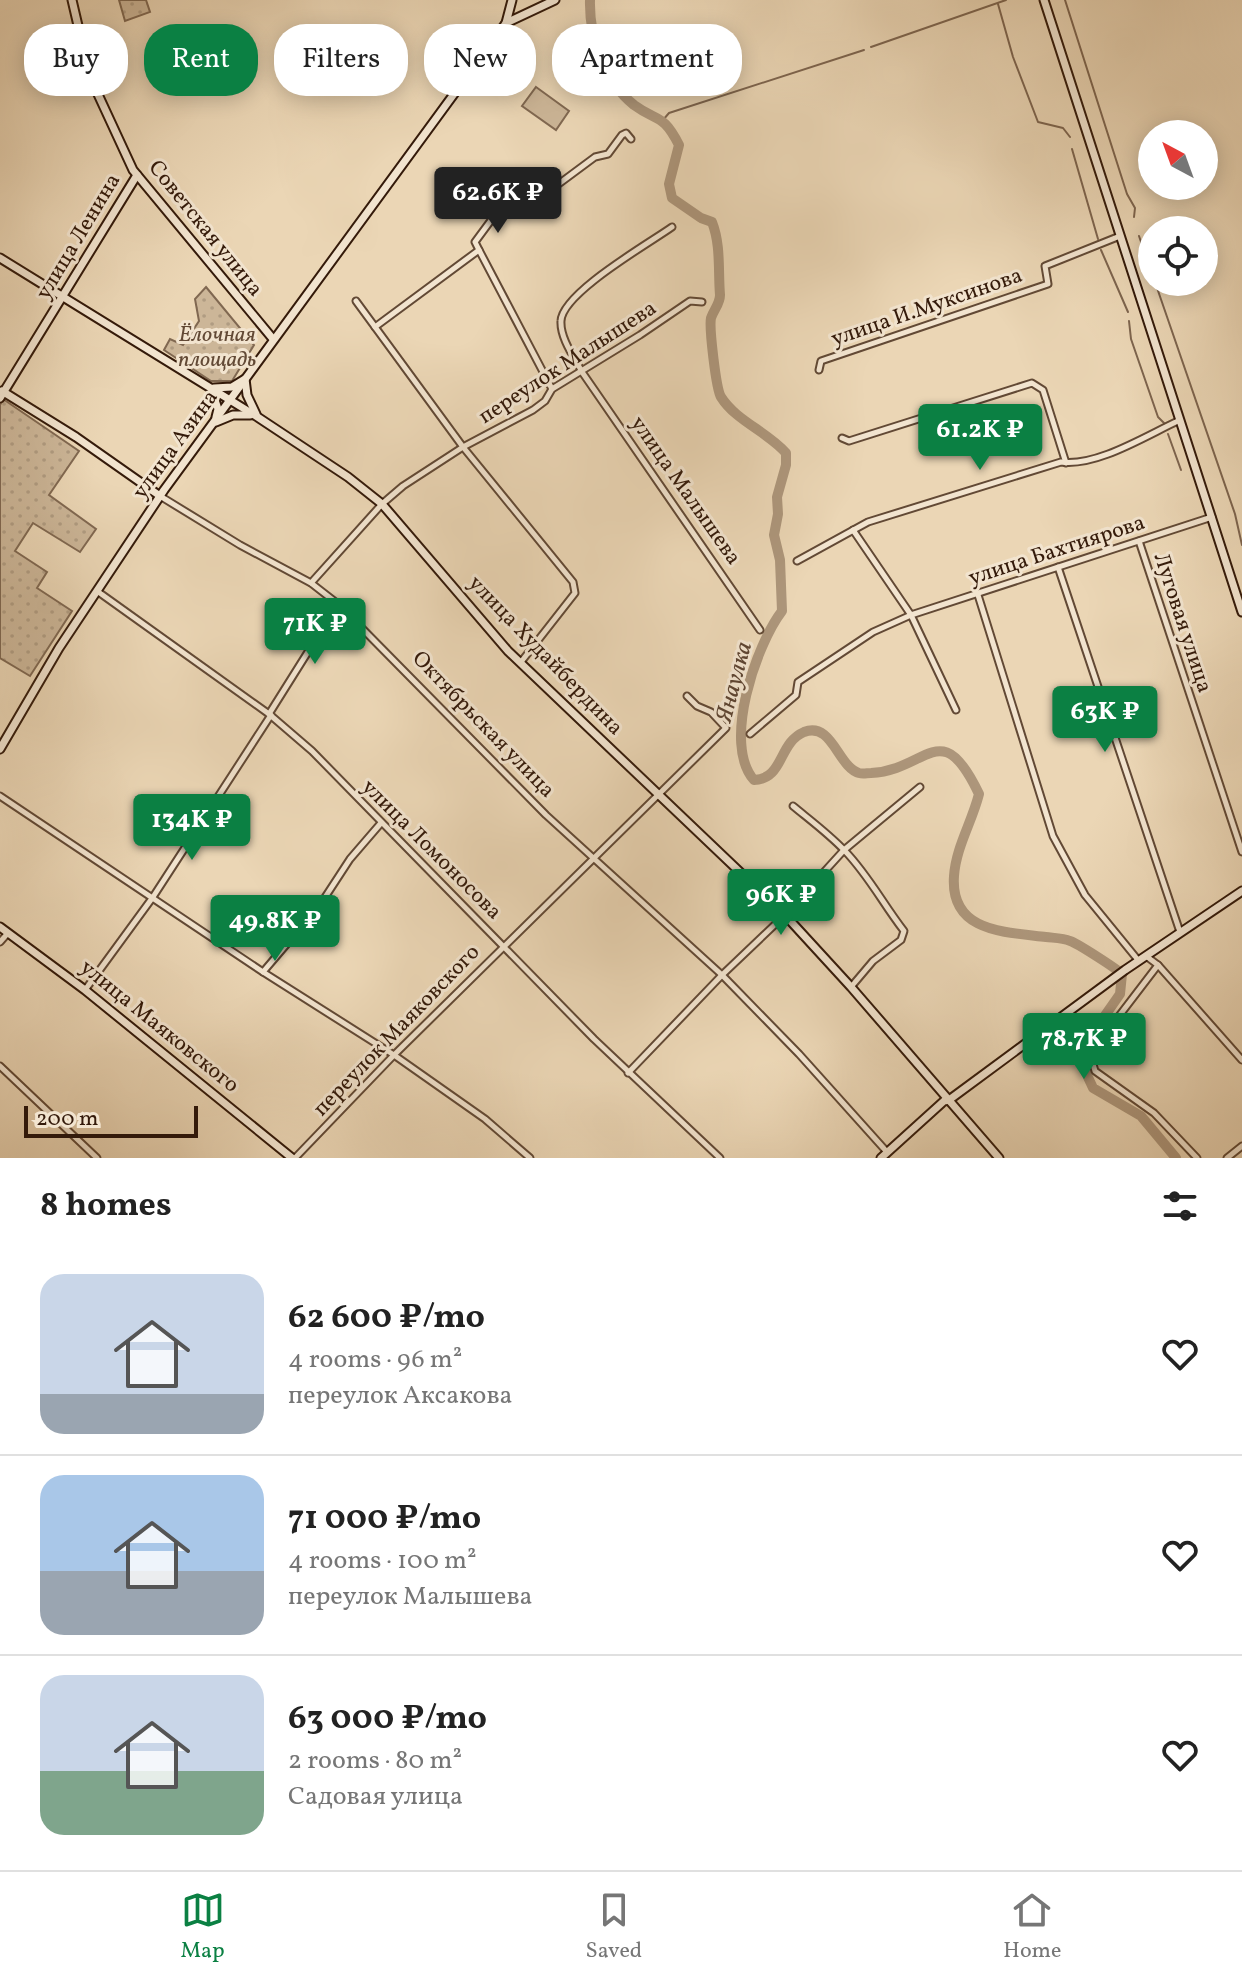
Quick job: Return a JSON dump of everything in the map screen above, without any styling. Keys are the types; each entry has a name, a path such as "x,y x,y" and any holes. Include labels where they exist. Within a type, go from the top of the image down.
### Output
{"street":[{"name":"Советская улица","path":"72,0 90,77 137,175 273,339"},
{"path":"506,23 512,0"},
{"name":"улица Азина","path":"0,749 35,686 160,496 506,23 537,2 555,0"},
{"path":"1044,0 1242,612"},
{"path":"552,389 475,242 506,200 528,203 537,200 595,157 608,154 622,135 626,133 631,139"},
{"name":"улица Ленина","path":"1,393 137,175"},
{"name":"улица Малышева","path":"672,227 585,287 562,312 560,324 582,372 760,630"},
{"name":"улица И.Муксинова","path":"819,370 821,361 1048,284 1045,266 1120,236"},
{"path":"375,327 479,250"},
{"name":"улица Худайбердина","path":"0,258 256,416 348,477 382,504 508,651 785,915 999,1158"},
{"path":"356,301 463,447 573,582 575,593 521,662"},
{"name":"переулок Малышева","path":"311,583 382,504 403,486 463,447 533,410 545,401 552,389 690,301 702,302"},
{"path":"208,386 224,388 245,379 247,395 256,416 233,415 213,424"},
{"path":"842,438 849,441 1032,383 1043,390 1066,463"},
{"path":"208,386 218,409 213,424"},
{"name":"Октябрьская улица","path":"1,393 76,437 160,496 240,545 311,583 338,604 546,815 722,975 799,1054 884,1155"},
{"path":"797,561 868,522 1061,462 1076,464 1180,420"},
{"name":"улица Бахтиярова","path":"750,734 796,695 798,682 873,632 911,615 1212,517"},
{"path":"853,530 911,615 956,710"},
{"name":"Луговая улица","path":"1139,541 1242,852"},
{"path":"1058,567 1180,932"},
{"name":"улица Ломоносова","path":"97,591 270,714 312,751 628,1073 720,1158"},
{"path":"978,595 1053,836 1085,895 1142,958 1158,965 1242,1060"},
{"path":"85,990 153,897 338,604"},
{"name":"переулок Маяковского","path":"294,1158 394,1055 726,728 711,712 697,706 687,696"},
{"path":"628,1073 785,915 844,850 920,787"},
{"path":"0,796 263,972 394,1055 485,1119 530,1158"},
{"path":"793,806 844,850 884,898 888,910 904,931 901,940 873,961 851,987"},
{"path":"263,972 320,905 350,859 381,823"},
{"path":"884,1155 944,1101 1142,958 1242,891"},
{"name":"улица Маяковского","path":"0,927 85,990 294,1158"},
{"path":"0,942 8,933"},
{"path":"1158,965 1090,1054 1095,1071 1154,1113 1197,1158"},
{"path":"0,1066 97,1158"},
{"path":"1227,1158 1242,1146"}],"green space":[{"path":"119,0 146,0 150,12 125,21"},
{"path":"536,87 569,111 556,130 522,106 529,96 536,96"},
{"name":"Ёлочная площадь","path":"206,287 254,345 232,381 211,381 164,350 170,339 183,345 199,321 195,299"},
{"path":"3,399 79,451 49,495 96,529 80,552 33,523 15,551 47,572 37,588 72,611 30,676 0,658 0,405"}],"waterway":[{"name":"Янаулка","path":"590,0 592,29 600,57 614,84 634,105 664,123 679,145 669,184 672,198 712,222 715,231 720,295 711,318 711,333 721,397 735,413 786,453 786,465 777,497 774,535 780,560 782,611 762,647 746,695 741,743 745,764 754,780 764,778 771,774 796,737 814,730 828,739 845,763 860,773 890,770 932,752 943,751 954,757 966,770 979,794 955,865 955,894 961,908 970,919 983,926 1070,941 1122,974 1120,994 1090,1037 1080,1060 1093,1088 1141,1116 1176,1158"},
{"path":"871,47 1006,0"},
{"path":"1065,0 1127,194 1135,208 1134,217"},
{"path":"998,4 1013,57 1038,122 1063,128 1070,137"},
{"path":"663,120 669,113 864,50"},
{"path":"1072,149 1098,239"},
{"path":"1101,250 1128,312"},
{"path":"1160,296 1235,514 1242,545"},
{"path":"1129,321 1131,339 1158,417 1164,423"},
{"path":"1168,434 1181,470"}]}
